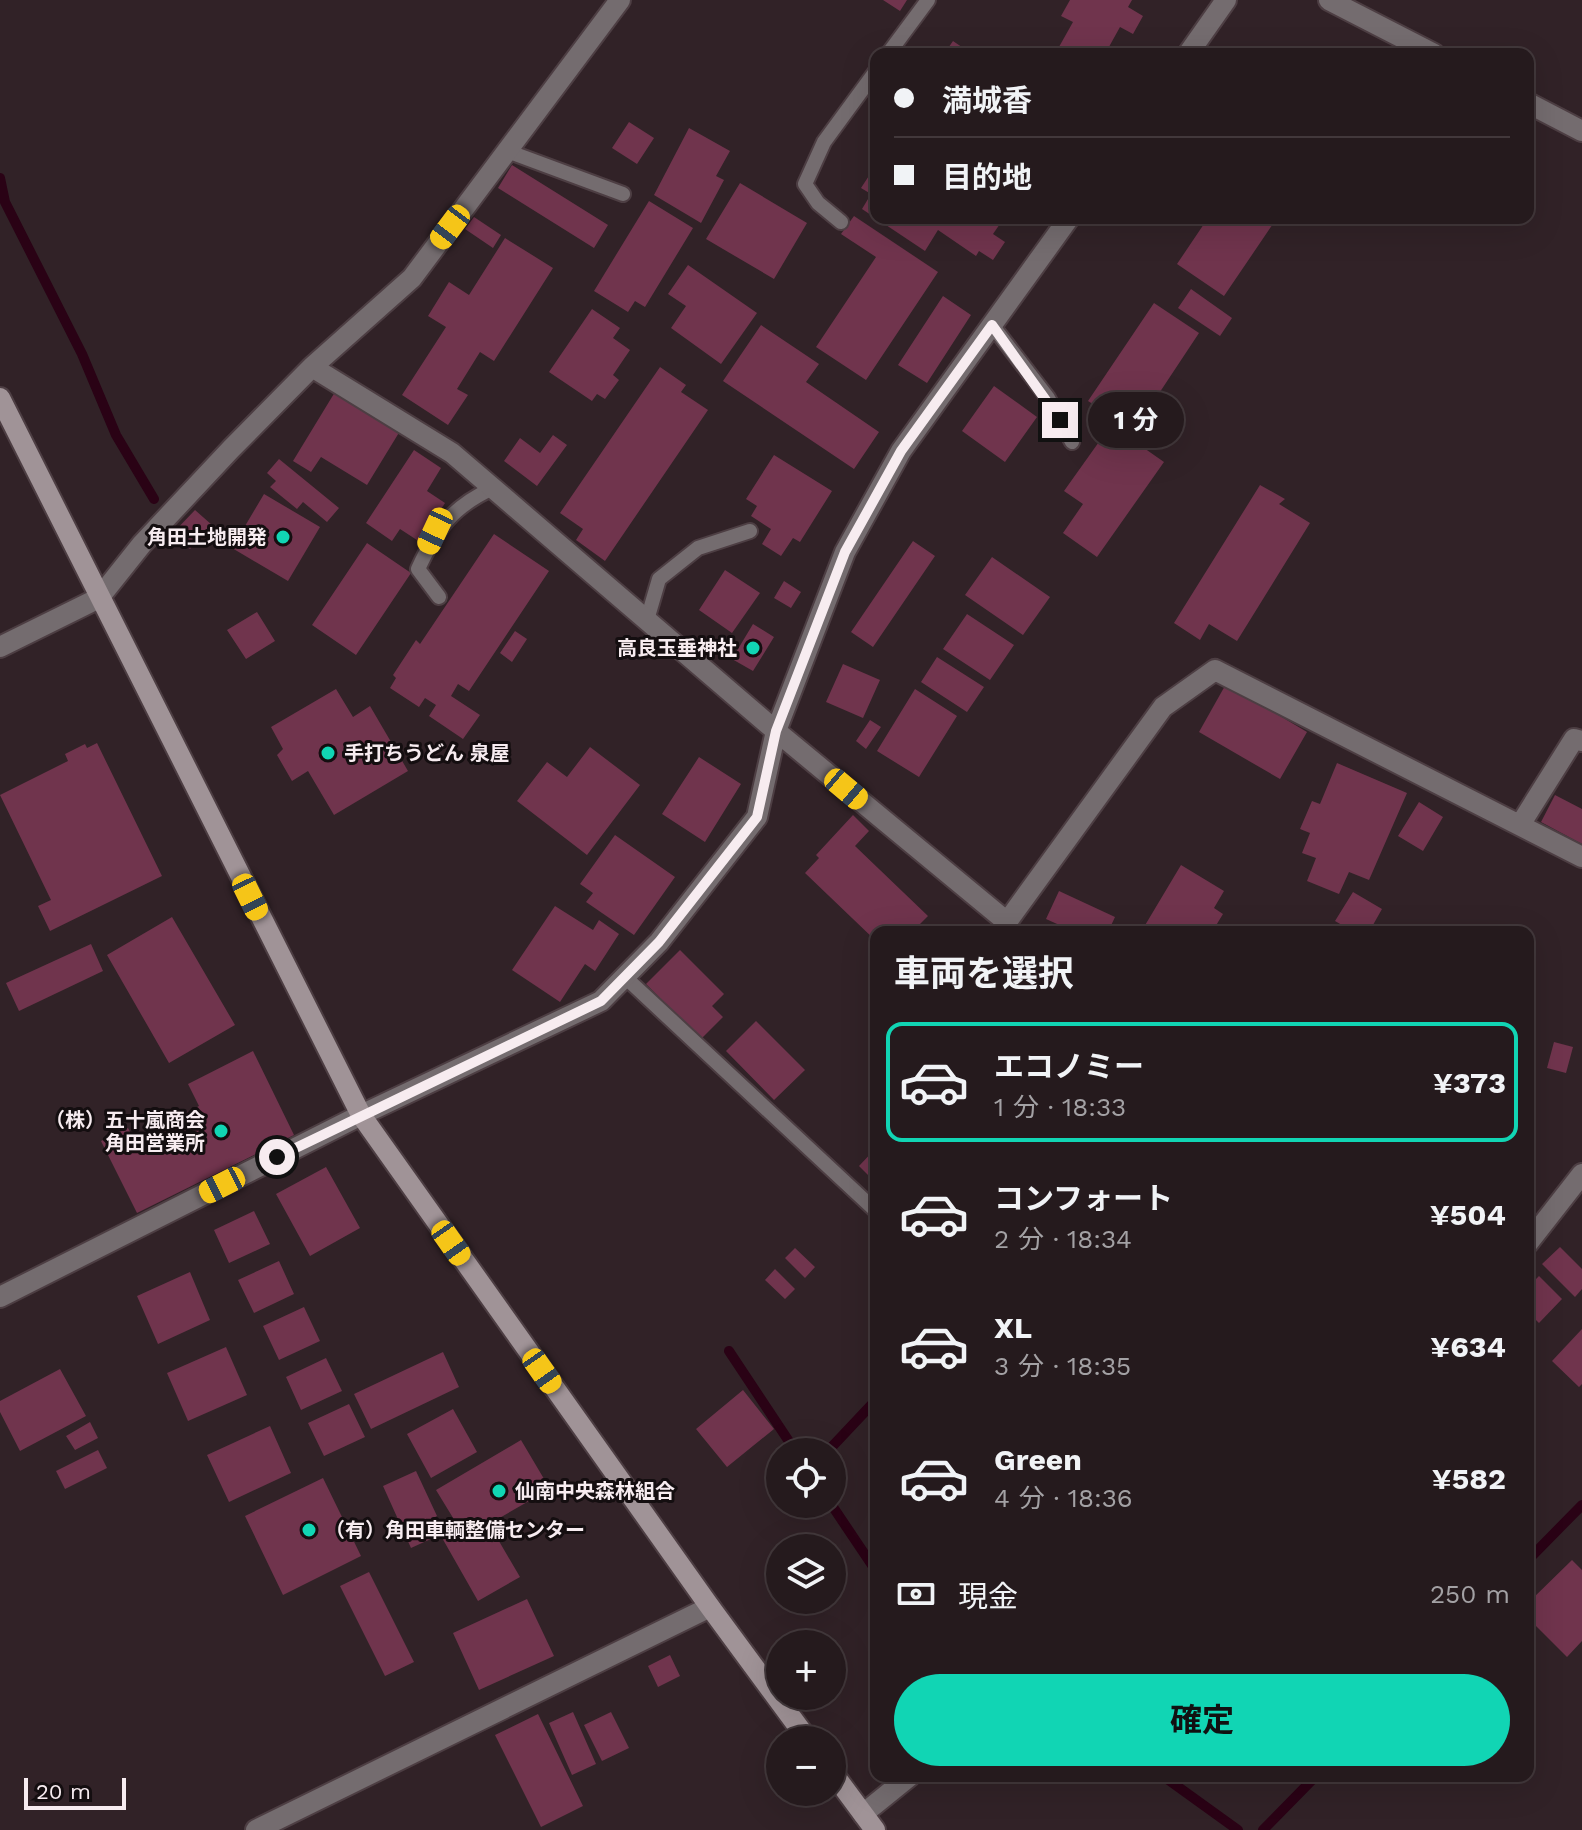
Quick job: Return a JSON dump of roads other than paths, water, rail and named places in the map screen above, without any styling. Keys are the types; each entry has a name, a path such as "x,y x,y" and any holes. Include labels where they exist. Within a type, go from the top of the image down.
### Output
{"street":[{"path":"0,647 99,598 142,544 312,367 412,278 620,0"},
{"path":"1192,48 1226,0"},
{"path":"1329,0 1422,48"},
{"path":"1534,106 1582,131"},
{"path":"0,1297 361,1115 601,1001 625,977 659,942 757,817 776,731 845,552 901,451 1065,224"},
{"path":"312,367 452,453 776,731 1007,922 1163,707 1215,670 1582,857"},
{"path":"0,398 361,1115 798,1726"},
{"path":"1520,825 1574,739 1582,741"},
{"path":"1534,1235 1582,1174"},
{"path":"256,1830 710,1607"},
{"path":"846,1791 869,1822 905,1782"}],"lane":[{"path":"892,48 928,0"},
{"path":"841,222 818,203 805,184 824,142 870,79"},
{"path":"507,151 623,194"},
{"path":"992,325 1048,398 1072,442"},
{"path":"439,597 418,569 435,531 469,500 493,488"},
{"path":"647,620 659,579 698,548 750,531"},
{"path":"625,977 870,1205"}],"waterway":[{"path":"0,178 5,202 82,354 116,435 154,499"},
{"path":"729,1351 787,1438"},
{"path":"840,1438 870,1406"},
{"path":"1534,1554 1582,1505"},
{"path":"840,1518 870,1562"},
{"path":"1171,1782 1238,1830"},
{"path":"1263,1830 1310,1782"}],"place":[{"name":"角田土地開発","path":"283,537"},
{"name":"高良玉垂神社","path":"753,648"},
{"name":"手打ちうどん 泉屋","path":"328,753"},
{"name":"（株）五十嵐商会 角田営業所","path":"221,1131"},
{"name":"仙南中央森林組合","path":"499,1491"},
{"name":"（有）角田車輌整備センター","path":"309,1530"}]}
